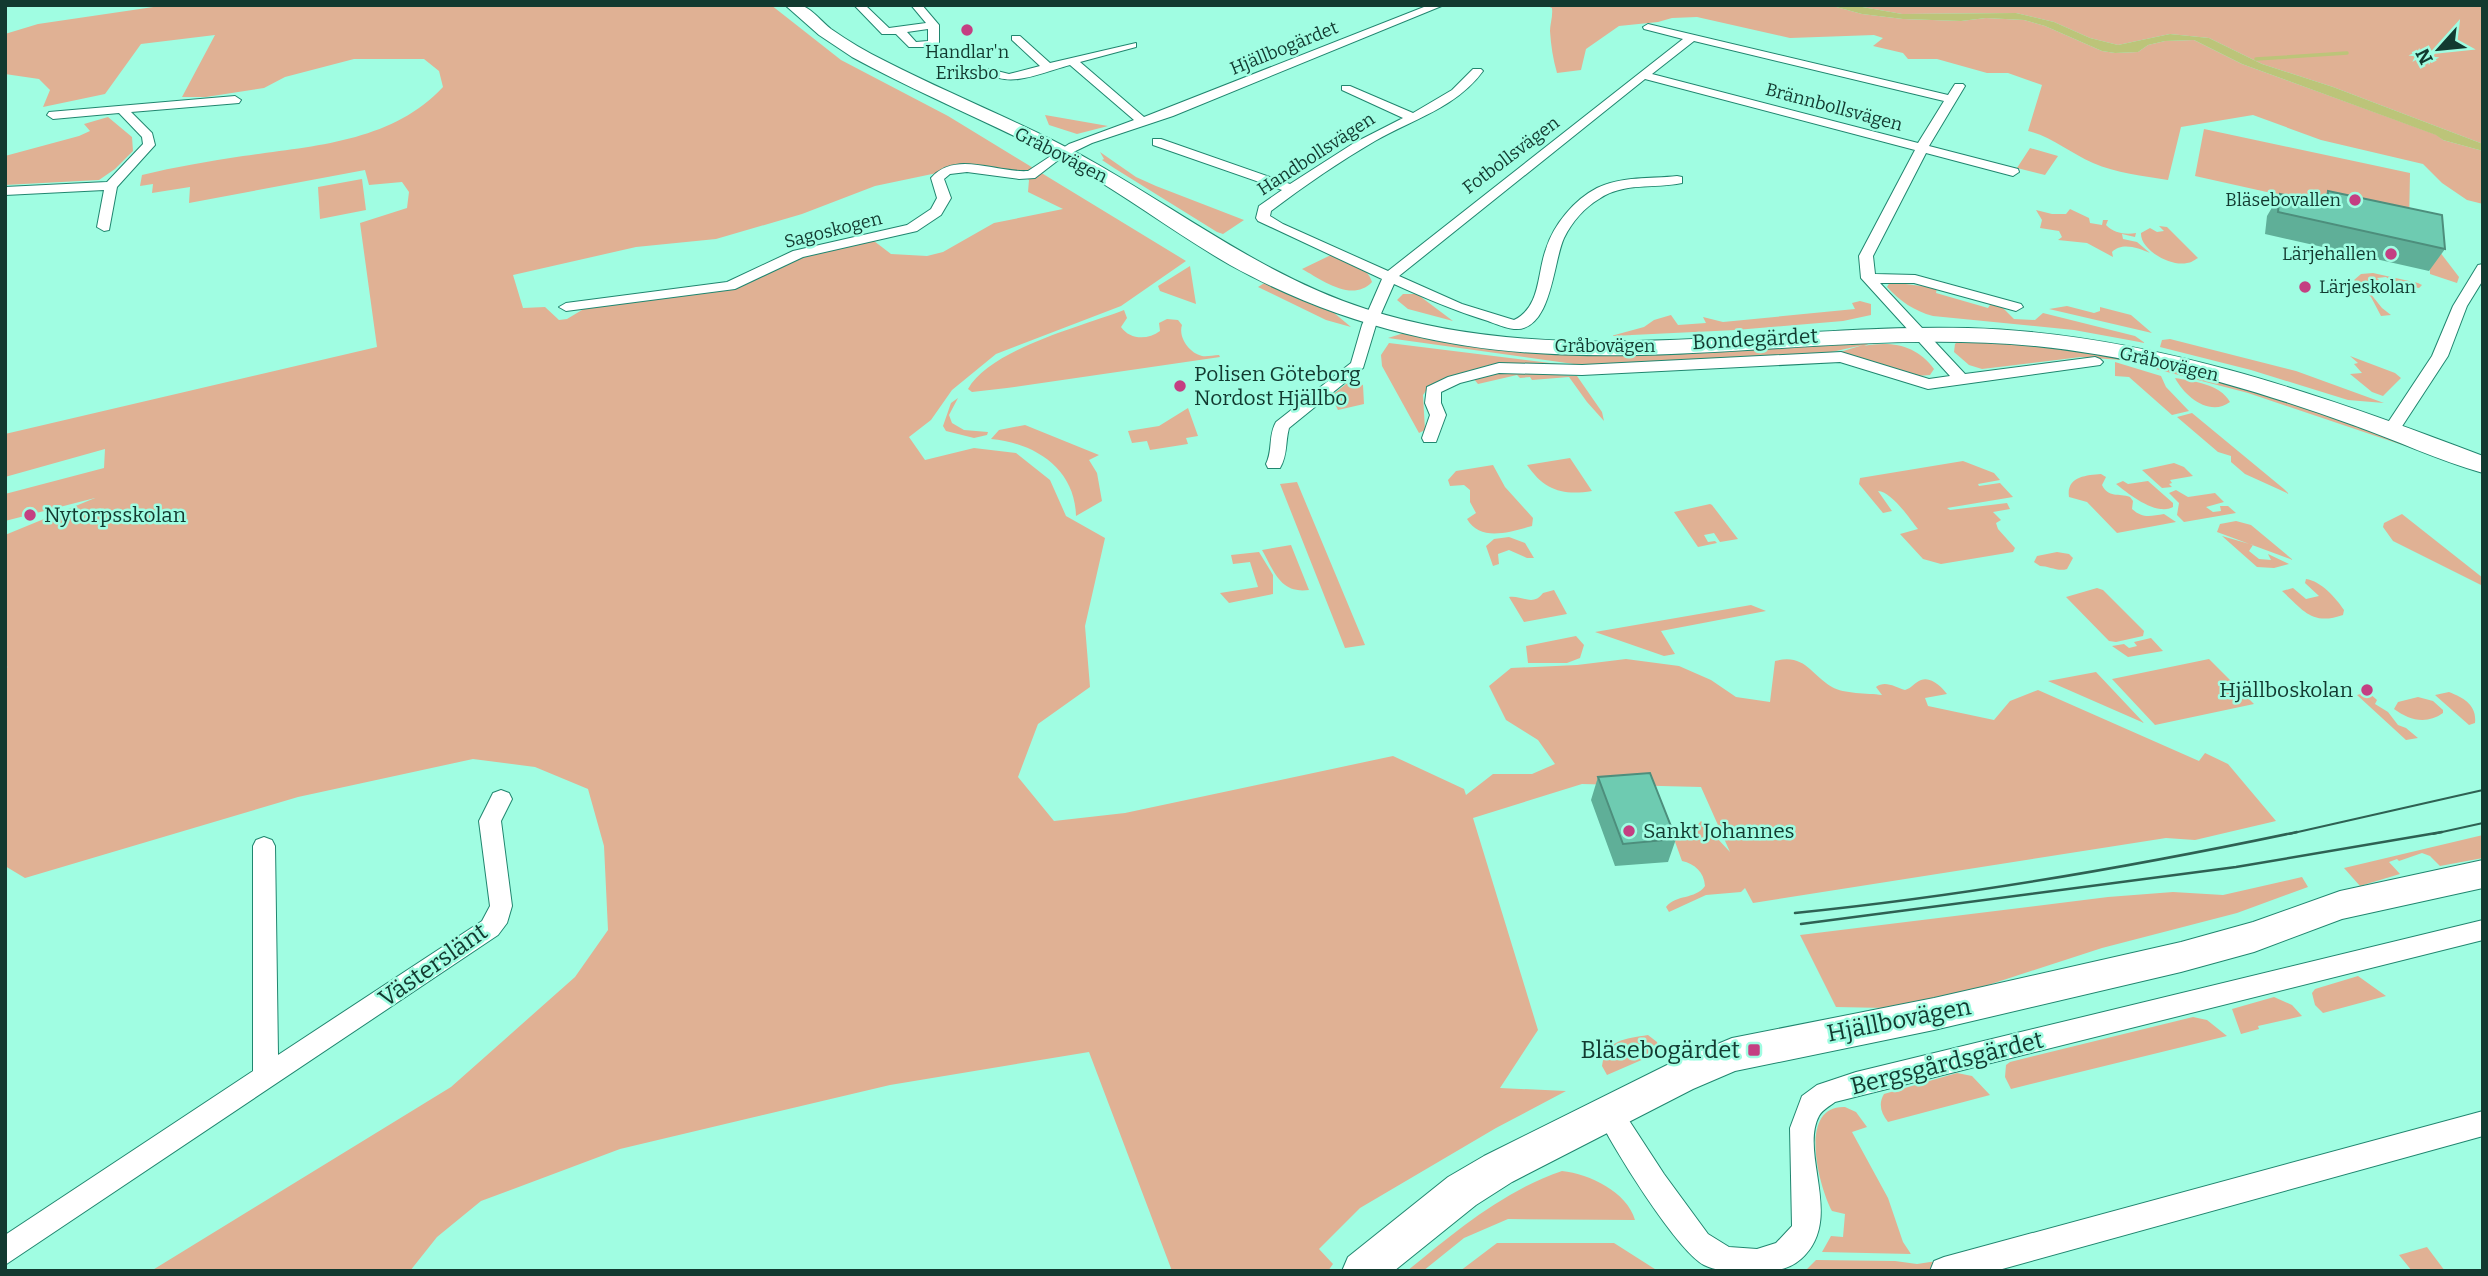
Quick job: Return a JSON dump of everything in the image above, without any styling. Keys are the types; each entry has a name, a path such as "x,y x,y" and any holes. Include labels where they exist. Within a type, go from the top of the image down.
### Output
{"main road":[{"name":"Gråbovägen","path":"793,5 831,38 865,58 1067,150"},
{"name":"Gråbovägen","path":"811,5 844,36 889,66 1067,150 1259,272 1331,304 1375,312 1456,336 1530,345 1595,348 1913,328 2071,344 2153,359 2292,396 2483,454"},
{"name":"Gråbovägen","path":"2394,425 2483,465"},
{"name":"Hjällbovägen","path":"1362,1271 1462,1191 1498,1169 1680,1077 1732,1055 1934,1014 2156,963 2254,937 2340,905 2483,874"}],"street":[{"path":"859,5 886,32 934,25"},
{"path":"906,28 913,45 933,44 934,25 916,5"},
{"name":"Hjällbogärdet","path":"1067,150 1169,113 1439,5"},
{"path":"1648,27 1951,99"},
{"path":"1016,38 1048,67"},
{"name":"Fotbollsvägen","path":"1274,464 1280,455 1279,432 1282,426 1358,365 1364,337 1390,278 1398,267 1646,76 1691,38"},
{"path":"993,71 1001,77 1009,77 1132,44"},
{"path":"1072,61 1142,121"},
{"name":"Handbollsvägen","path":"1390,278 1278,227 1264,218 1264,209 1372,138 1449,97 1469,83 1477,71"},
{"name":"Brännbollsvägen","path":"1646,76 2013,172"},
{"path":"1959,86 1922,148 1866,256 1868,278 1961,379"},
{"path":"1346,88 1412,117"},
{"path":"53,115 235,100"},
{"path":"104,227 111,186 149,145 148,136 124,109"},
{"path":"1157,142 1291,189"},
{"name":"Sagoskogen","path":"566,307 730,286 798,254 912,228 936,212 943,202 937,178 943,172 965,167 1024,176 1037,172 1067,150"},
{"path":"1390,278 1457,307 1515,325 1523,322 1544,293 1554,245 1568,219 1585,202 1605,189 1677,180"},
{"path":"5,191 111,186"},
{"path":"2394,425 2440,356 2460,306 2483,268"},
{"path":"1868,278 1915,279 2016,307"},
{"name":"Bondegärdet","path":"1430,438 1438,415 1433,403 1433,390 1489,369 1621,369 1841,357 1928,383 2095,362"},
{"name":"Västerslänt","path":"5,1251 490,928 499,916 501,906 490,821 501,799"},
{"path":"264,846 266,1078"},
{"name":"Bergsgårdsgärdet","path":"1610,1114 1672,1209 1703,1249 1745,1264 1770,1260 1787,1254 1800,1239 1807,1223 1803,1147 1805,1118 1811,1105 1828,1093 2483,930"},
{"path":"1944,1271 2483,1123"}],"shaded area":[{"path":"167,5 771,5 841,60 948,116 1186,261 1121,306 996,354 952,390 931,420 909,437 925,460 974,448 1016,453 1050,480 1066,516 1105,538 1085,626 1090,687 1038,724 1018,777 1054,821 1125,813 1393,756 1464,789 1466,795 1493,774 1532,774 1555,764 1538,740 1506,720 1489,686 1511,668 1577,665 1626,659 1679,666 1711,680 1736,697 1770,702 1775,661 1785,659 1807,666 1832,687 1849,692 1882,695 1876,687 1879,685 1905,690 1919,681 1929,680 1939,685 1947,694 1925,698 1928,706 1994,720 2010,701 2038,690 2199,761 2205,753 2228,764 2276,821 2195,840 2166,838 1753,903 1745,888 1741,892 1706,895 1669,912 1666,907 1670,903 1696,893 1705,886 1698,869 1682,861 1674,839 1688,833 1701,821 1730,852 1701,787 1582,784 1473,818 1538,1030 1500,1088 1566,1091 1496,1128 1360,1208 1319,1249 1333,1264 1328,1271 1172,1271 1089,1052 890,1085 620,1149 481,1201 437,1237 410,1271 151,1271 451,1087 575,977 608,930 604,846 588,789 535,767 473,759 298,797 25,878 5,866 5,668 8,667 5,666 5,535 95,498 5,521 5,494 104,468 105,449 5,477 5,434 377,347 360,223 407,208 409,192 402,182 369,185 365,170 189,203 190,187 152,193 153,184 140,186 142,175 350,138 400,120 423,105 443,87 439,71 424,59 354,59 285,77 264,88 206,97 182,97 215,35 141,44 105,94 43,107 50,90 39,79 5,74 5,34 38,24","holes":["956,169 1019,172 1029,180 1028,192 1063,209 994,223 943,252 927,256 891,254 874,241 805,255 727,289 587,307 567,319 559,320 545,307 523,308 513,275 636,247 716,239 802,214 875,186"]},
{"path":"1545,5 1829,5 1862,14 1903,19 2024,20 2045,26 2102,51 2115,53 2138,52 2148,45 2165,41 2194,40 2242,64 2437,135 2443,140 2483,151 2483,204 2467,200 2442,183 2423,164 2321,140 2253,115 2181,127 2168,180 2111,169 2028,131 2042,85 2008,73 1987,73 1937,59 1908,59 1903,53 1873,46 1883,38 1874,35 1790,38 1697,17 1672,18 1619,26 1586,49 1581,70 1557,73 1550,37 1552,8"},
{"path":"1829,5 1851,5 1902,14 2016,13 2054,22 2090,38 2118,45 2170,34 2209,38 2262,64 2333,87 2483,144 2483,151 2443,140 2436,135 2242,64 2194,40 2165,41 2148,45 2138,52 2115,53 2102,51 2045,26 2024,20 1903,19 1862,14"},
{"path":"1851,5 2483,5 2483,144 2333,87 2262,64 2209,38 2170,34 2118,45 2090,38 2054,22 2016,13 1902,14"},
{"path":"1045,115 1108,126 1077,134 1049,125"},
{"path":"108,117 132,137 133,151 99,180 5,185 5,156 79,136 90,131 84,124"},
{"name":"Bläsebovallen","path":"2204,129 2410,173 2409,224 2195,176"},
{"path":"2030,148 2058,156 2045,175 2017,168"},
{"path":"1100,152 1136,177 1244,220 1223,234 1217,232 1102,160 1104,159"},
{"path":"362,179 366,210 320,219 318,187"},
{"path":"2070,209 2089,218 2090,223 2102,225 2103,220 2108,220 2106,225 2116,232 2136,233 2135,237 2122,234 2123,239 2137,242 2150,253 2120,247 2112,252 2113,257 2087,243 2058,240 2062,237 2059,231 2040,228 2042,220 2036,210 2066,214"},
{"path":"2159,226 2167,227 2198,258 2180,264 2165,260 2151,251 2141,233 2150,228 2157,232 2164,231"},
{"path":"2429,243 2433,243 2459,277 2457,283 2430,274"},
{"path":"1331,255 1361,268 1370,276 1372,282 1364,288 1346,290 1302,269"},
{"path":"1190,266 1196,304 1160,291 1158,286"},
{"path":"2373,273 2422,285 2419,288 2395,284 2386,277 2377,278 2379,280 2375,281 2378,283 2372,287 2374,293 2370,293 2391,315 2381,316 2371,297 2354,280 2361,274"},
{"path":"1266,282 1333,312 1351,327 1326,320 1258,287"},
{"path":"1890,282 1937,288 1936,293 1988,308 1992,302 2014,319 2035,320 2043,313 2135,336 2145,343 2074,330 1933,316 1902,301 1887,287"},
{"path":"1403,294 1417,294 1453,321 1408,309 1397,300"},
{"path":"1860,301 1871,304 1871,315 1843,321 1736,330 1611,336 1644,327 1654,320 1671,315 1678,325 1706,323 1703,317 1723,322 1855,309 1852,303"},
{"path":"2067,306 2094,313 2100,311 2100,307 2131,315 2152,333 2049,309"},
{"path":"1124,310 1127,318 1121,327 1129,334 1150,336 1160,331 1159,323 1167,319 1178,320 1182,325 1183,339 1193,352 1202,356 1220,357 1007,388 972,392 968,389 979,375 1016,351 1062,331"},
{"path":"1404,333 1470,343 1875,341 1864,346 1884,344 1903,347 1919,355 1934,369 1930,375 1917,376 1840,352 1863,345 1827,353 1581,365 1388,338"},
{"path":"2170,339 2296,371 2384,403 2348,400 2251,370 2160,347 2162,340"},
{"path":"1958,341 2063,346 2207,376 2414,443 2432,455 2248,393 2121,360 2081,357 1982,369 1969,365 1954,352"},
{"path":"1389,343 1566,365 1489,365 1430,385 1423,395 1425,430 1419,433 1382,366 1381,355"},
{"path":"2350,356 2395,373 2401,378 2383,396 2372,392 2350,374 2362,373 2354,364 2358,363"},
{"path":"2115,362 2161,376 2166,387 2189,411 2172,415 2129,377 2115,376"},
{"path":"1498,372 1577,376 1602,412 1604,421 1569,377 1532,380 1530,377 1520,378 1517,375 1478,384 1473,378"},
{"path":"2175,378 2213,387 2230,402 2214,407 2199,403 2185,392"},
{"path":"1351,380 1363,385 1364,404 1338,410 1331,396"},
{"path":"958,398 949,415 952,423 964,430 988,432 987,435 974,438 946,431 943,426 951,403"},
{"path":"1188,408 1198,436 1186,438 1188,444 1150,450 1147,441 1132,443 1128,431 1159,426"},
{"path":"2192,413 2289,494 2245,474 2231,462 2231,456 2218,452 2177,417"},
{"path":"1025,425 1099,455 1089,460 1097,473 1102,501 1076,516 1074,499 1068,484 1049,461 1022,446 991,439 999,430"},
{"path":"1570,458 1592,491 1563,492 1547,486 1527,465"},
{"path":"1963,461 1994,473 2000,480 1978,484 1979,486 2000,483 2013,497 1947,508 1950,510 2007,503 2010,509 1993,512 2001,520 1996,523 1998,529 2015,548 2013,552 1941,564 1923,559 1900,534 1918,529 1900,506 1878,491 1892,511 1883,513 1859,484 1860,478"},
{"path":"2174,463 2184,467 2193,476 2170,480 2172,487 2162,488 2142,470"},
{"path":"1493,465 1505,487 1533,518 1532,526 1487,533 1480,531 1467,519 1476,513 1470,502 1470,490 1464,485 1450,486 1448,480 1456,471"},
{"path":"2101,474 2106,477 2102,485 2104,489 2130,497 2133,501 2132,509 2136,512 2147,516 2164,514 2176,522 2117,533 2087,502 2069,497 2071,485 2078,478"},
{"path":"2123,481 2128,484 2148,481 2173,503 2173,507 2159,509 2143,503 2116,484"},
{"path":"1297,482 1365,645 1345,648 1280,484"},
{"path":"2176,490 2188,497 2215,493 2224,502 2206,507 2213,512 2221,511 2220,506 2228,506 2236,513 2184,522 2177,515 2179,503 2169,493"},
{"path":"1710,504 1738,539 1720,542 1714,533 1704,535 1708,542 1717,543 1698,547 1674,512"},
{"path":"2402,514 2483,578 2483,586 2393,541 2383,527 2384,523"},
{"path":"2236,521 2251,525 2293,560 2217,532 2220,524"},
{"path":"2222,536 2253,545 2249,551 2259,559 2271,560 2268,554 2289,564 2274,568 2257,567"},
{"path":"1509,537 1525,543 1534,558 1527,558 1509,550 1498,554 1499,564 1493,566 1486,546 1494,539"},
{"path":"1291,545 1309,590 1285,585 1274,573 1262,550"},
{"path":"1259,552 1273,575 1273,594 1229,603 1220,593 1258,587 1250,562 1233,564 1231,555"},
{"path":"2057,552 2069,554 2073,558 2067,569 2040,566 2034,562 2037,556"},
{"path":"2306,579 2328,591 2344,610 2343,615 2323,619 2316,617 2302,610 2282,591 2293,588 2306,599 2319,596 2305,583"},
{"path":"2097,588 2103,590 2144,631 2143,636 2109,641 2066,597"},
{"path":"1554,590 1567,614 1524,622 1509,597 1531,600"},
{"path":"1751,605 1766,611 1661,631 1675,654 1664,656 1595,632"},
{"path":"1576,636 1584,645 1580,658 1567,663 1528,663 1526,646"},
{"path":"2151,638 2163,651 2128,657 2112,646 2124,644 2129,648 2137,646 2134,642"},
{"path":"2209,659 2254,704 2155,725 2112,679"},
{"path":"2096,672 2144,723 2048,681"},
{"path":"2368,692 2377,700 2375,704 2388,712 2398,725 2418,738 2406,740 2357,695"},
{"path":"2449,692 2472,707 2475,723 2469,725 2435,695"},
{"path":"2418,697 2433,701 2443,713 2430,719 2418,720 2394,709 2398,702"},
{"path":"2483,835 2483,858 2440,866 2430,856 2422,853 2389,862 2400,874 2360,886 2344,868"},
{"path":"2302,877 2308,887 2237,913 2102,948 1982,987 1886,1008 1836,1007 1800,935 2108,897 2173,892 2223,895"},
{"path":"2358,976 2386,996 2323,1013 2315,1005 2312,993 2315,989"},
{"path":"2274,997 2292,1005 2302,1016 2258,1026 2259,1029 2241,1034 2232,1009"},
{"path":"2193,1017 2207,1020 2227,1036 2011,1089 2005,1077 2006,1065 2010,1062"},
{"path":"1648,1035 1657,1042 1660,1052 1607,1075 1602,1066 1612,1045 1624,1039"},
{"path":"1957,1073 1972,1076 1990,1095 1888,1122 1881,1105 1884,1094"},
{"path":"1845,1107 1856,1112 1867,1127 1852,1132 1888,1198 1903,1242 1911,1254 1822,1252 1831,1236 1843,1237 1845,1214 1832,1211 1827,1200 1818,1167 1816,1133 1821,1119 1830,1110"},
{"path":"1562,1171 1584,1176 1606,1186 1624,1201 1635,1220 1508,1219 1464,1238 1423,1271 1407,1271 1500,1201 1540,1179"},
{"path":"1497,1243 1614,1243 1658,1271 1460,1271"},
{"path":"2427,1247 2445,1271 2412,1271 2399,1255"},
{"path":"1939,1258 1942,1265 1935,1271 1805,1271 1816,1260 1895,1261 1917,1264 1937,1261"}],"building":[{"path":"2328,191 2442,215 2445,249 2278,212 2280,194 2327,205"},
{"path":"1650,773 1676,839 1623,844 1598,777"}],"waterway":[{"path":"2256,59 2347,53"}],"tram line":[{"path":"2289,834 2483,790"},
{"path":"2433,834 2483,823"},
{"path":"1795,913 2047,879 2297,832"},
{"path":"1801,924 2236,867 2442,832"}],"place":[{"name":"Handlar'n Eriksbo","path":"967,30"},
{"name":"Bläsebovallen","path":"2355,200"},
{"name":"Lärjehallen","path":"2391,254"},
{"name":"Lärjeskolan","path":"2305,287"},
{"name":"Polisen Göteborg Nordost Hjällbo","path":"1180,386"},
{"name":"Nytorpsskolan","path":"30,515"},
{"name":"Hjällboskolan","path":"2367,690"},
{"name":"Sankt Johannes","path":"1629,831"},
{"name":"Bläsebogärdet","path":"1754,1050"}]}
